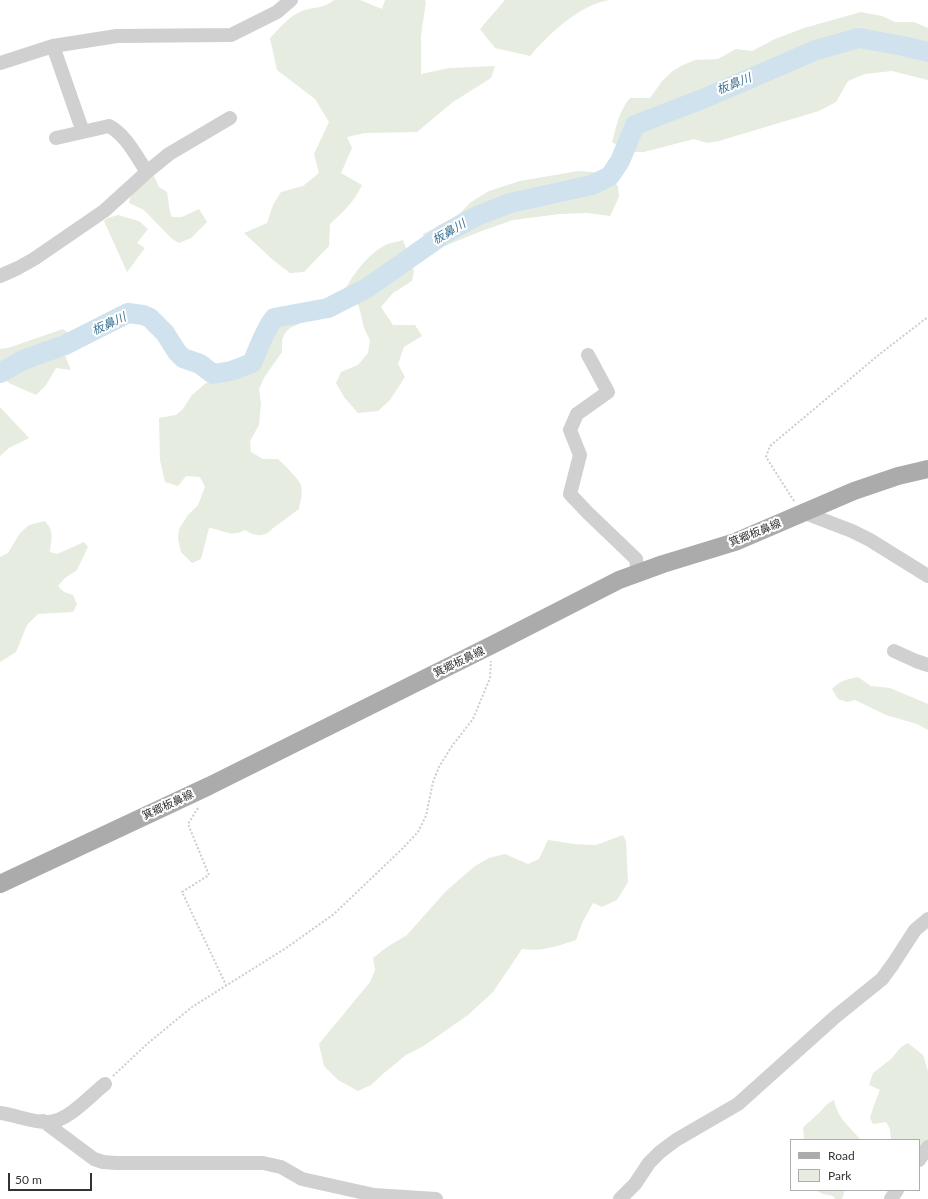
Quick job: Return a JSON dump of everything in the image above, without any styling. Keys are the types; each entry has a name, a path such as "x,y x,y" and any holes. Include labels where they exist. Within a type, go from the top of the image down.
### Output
{"main road":[{"name":"箕郷板鼻線","path":"0,884 202,790 492,646 619,580 663,564 735,542 804,514 854,491 898,476 928,468"}],"street":[{"path":"0,63 53,46 117,36 231,35 277,12 291,0"},
{"path":"53,46 83,132"},
{"path":"0,276 18,268 34,258 104,211 169,154 230,118"},
{"path":"56,138 109,126 117,130 147,172"},
{"path":"588,354 608,392 577,414 570,430 580,455 570,494 636,559 638,573"},
{"path":"804,514 852,531 870,540 928,576"},
{"path":"894,651 916,662 928,665"},
{"path":"620,1199 635,1184 649,1163 660,1152 676,1140 738,1104 835,1017 882,979 915,930 928,919"},
{"path":"0,1113 43,1121 59,1120 104,1084"},
{"path":"43,1121 94,1159 103,1162 263,1163 281,1166 302,1179 374,1195 436,1199"},
{"path":"920,1159 928,1148"}],"path":[{"path":"804,514 766,457 770,446 881,353 928,317"},
{"path":"104,1084 147,1044 187,1012 286,948 334,914 418,832 426,816 433,782 439,767 452,746 473,719 490,678 492,646"},
{"path":"202,790 202,801 188,824 209,875 182,892 227,986"}],"green space":[{"path":"334,0 360,0 382,9 385,0 425,0 426,2 421,36 421,74 449,68 495,66 491,78 453,102 417,132 365,133 347,137 352,148 341,173 362,185 352,201 330,224 329,246 304,272 290,273 273,260 244,233 267,223 273,205 281,192 303,186 319,173 314,154 329,122 315,99 277,70 270,38 284,23 297,13 325,5"},
{"path":"505,0 610,0 587,7 576,14 555,30 530,56 495,48 480,29"},
{"path":"861,12 882,16 895,22 914,22 928,28 928,80 892,71 865,74 848,81 836,102 819,111 719,141 707,143 694,139 644,152 629,152 612,142 620,114 630,98 650,98 663,80 674,70 683,65 695,60 718,59 736,49 752,51 775,39 804,28"},
{"path":"578,171 603,173 618,186 619,197 610,216 587,213 560,214 513,220 430,252 423,234 459,214 471,202 489,191 520,181"},
{"path":"154,176 159,187 167,192 172,217 182,217 199,209 207,222 191,238 179,243 172,239 144,210 129,203 135,190"},
{"path":"118,215 139,221 148,229 137,243 145,248 127,272 104,221"},
{"path":"403,240 414,271 412,281 393,293 381,307 393,325 415,325 422,336 404,347 398,364 405,377 390,400 378,411 358,413 344,397 336,383 341,372 358,365 368,353 370,340 364,328 359,307 346,288 357,271 371,255 384,246"},
{"path":"336,301 338,309 331,313 312,318 290,328 285,333 282,340 282,352 265,376 259,389 261,404 259,425 250,441 251,452 263,459 278,459 295,477 300,483 302,489 299,509 269,532 262,535 255,535 245,530 227,533 209,528 201,559 192,563 181,552 178,539 179,529 188,515 198,505 205,487 200,477 186,476 178,486 165,482 160,460 159,418 176,415 183,409 192,395 206,383 254,372 276,326 288,316 317,305"},
{"path":"63,329 71,335 60,343 71,370 56,368 46,385 36,395 11,384 0,377 0,349 8,348"},
{"path":"0,407 29,438 9,448 0,456"},
{"path":"45,521 51,532 50,552 57,554 84,542 88,547 77,570 65,578 58,586 64,592 73,595 77,604 73,612 38,614 27,625 16,652 0,662 0,557 8,553 20,533 29,525"},
{"path":"858,677 871,686 890,688 928,704 928,730 917,724 886,715 855,700 847,702 838,699 832,689 841,682"},
{"path":"623,835 626,841 628,882 617,900 602,907 593,903 582,923 576,940 543,949 522,949 493,992 468,1015 422,1047 406,1055 371,1085 358,1091 338,1080 324,1066 319,1044 370,982 375,970 373,958 387,947 407,935 446,891 475,866 489,858 505,854 528,864 539,859 548,840 574,844 596,845"},
{"path":"908,1043 923,1055 928,1071 928,1141 920,1153 920,1139 891,1139 890,1129 886,1122 873,1124 870,1118 880,1090 869,1085 873,1073 891,1059 901,1047"},
{"path":"834,1100 841,1117 860,1139 803,1139 803,1128"},
{"path":"817,1191 845,1191 842,1199 835,1199 833,1196"}],"waterway":[{"name":"板鼻川","path":"0,373 23,360 65,345 128,313 143,315 150,318 165,333 177,352 183,358 200,364 213,374 231,371 252,363 264,334 274,318 328,308 367,288 444,234 477,216 510,203 592,185 610,176 620,161 635,125 705,98 816,50 859,38 928,52"}]}
